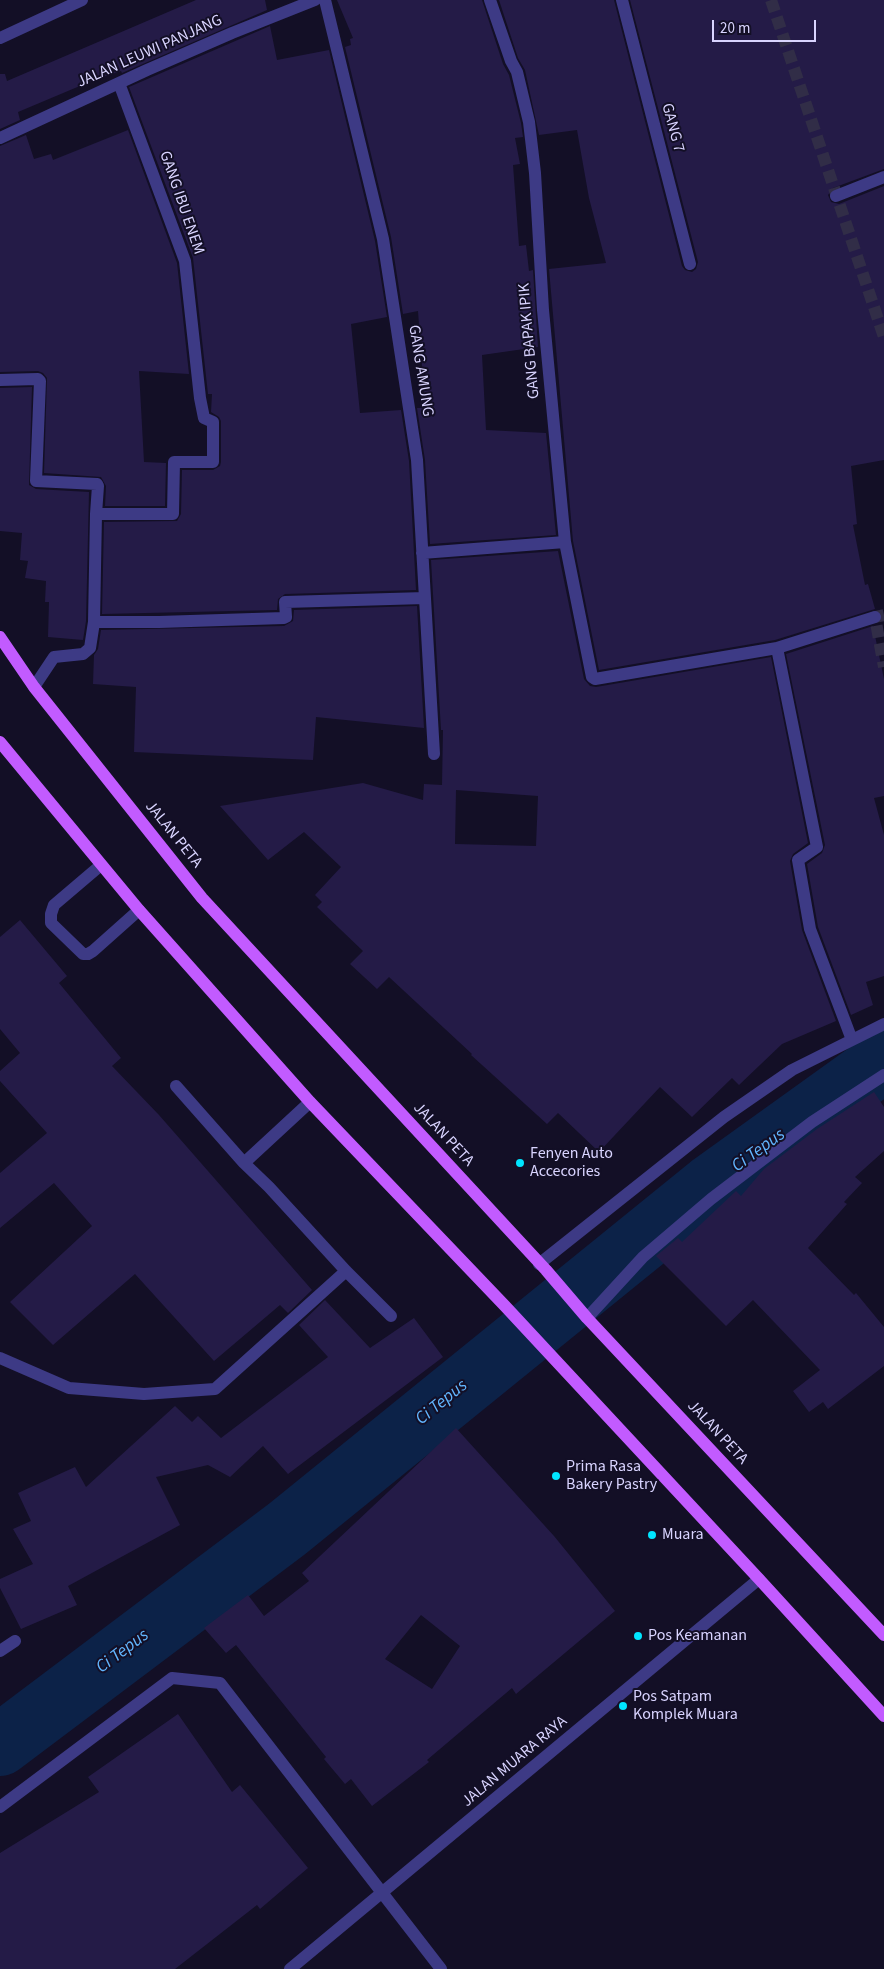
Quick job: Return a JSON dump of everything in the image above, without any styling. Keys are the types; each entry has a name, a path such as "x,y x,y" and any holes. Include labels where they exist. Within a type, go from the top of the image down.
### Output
{"main road":[{"name":"JALAN PETA","path":"0,637 34,688 202,898 583,1313 882,1631"},
{"path":"0,742 139,910 310,1102 505,1306 884,1716"}],"street":[{"path":"0,38 82,0"},
{"name":"JALAN LEUWI PANJANG","path":"0,138 232,33 315,0"},
{"name":"GANG AMUNG","path":"325,0 383,239 417,460 434,754"},
{"name":"GANG BAPAK IPIK","path":"490,0 510,61 516,72 529,122 535,173 543,310 565,542 592,677 595,679 777,648"},
{"name":"GANG 7","path":"622,0 690,264"},
{"name":"GANG IBU ENEM","path":"96,514 174,513 174,462 213,462 213,422 204,418 200,398 185,261 119,83"},
{"path":"836,196 884,177"},
{"path":"0,380 38,379 40,381 36,481 96,484 98,486 94,622 90,648 83,654 54,657 34,688"},
{"path":"422,553 565,542"},
{"path":"94,622 284,618 286,617 286,602 424,598"},
{"path":"852,1040 810,930 798,860 816,847 777,648 875,618"},
{"path":"101,865 54,905 50,914 51,923 83,954 88,954 139,910"},
{"path":"542,1267 724,1117 792,1070 884,1024"},
{"path":"583,1313 644,1256 711,1199 812,1122 884,1075"},
{"path":"176,1086 244,1163 391,1316"},
{"path":"244,1163 310,1102"},
{"path":"0,1358 69,1388 144,1394 214,1389 346,1271"},
{"name":"JALAN MUARA RAYA","path":"290,1969 383,1894 759,1579"},
{"path":"0,1652 15,1641"},
{"path":"0,1808 172,1678 220,1683 441,1969"}],"building":[{"path":"196,0 265,0 267,10 122,73 121,71 94,80 18,112 20,120 0,129 0,74 5,74 7,81"},
{"path":"337,0 482,0 503,64 509,75 521,123 523,137 515,138 520,164 513,165 519,246 526,245 529,271 533,270 538,347 482,355 486,430 546,433 556,535 430,544 425,460 417,408 425,408 418,311 403,314 391,237 345,47 351,45 350,39 353,38"},
{"path":"499,0 614,0 682,266 685,270 692,272 696,269 698,262 630,0 884,0 884,169 833,188 828,195 831,202 839,204 884,186 884,460 851,466 857,524 853,525 865,585 868,584 875,609 775,640 599,670 573,541 549,269 606,263 589,198 577,130 539,135 525,70 518,58"},
{"path":"270,26 277,60 329,50 375,241 387,317 351,324 360,413 401,410 409,461 416,590 285,594 278,599 277,610 102,614 104,522 177,521 181,514 182,470 213,470 220,466 221,462 221,421 219,417 211,412 212,394 208,394 193,258 129,87"},
{"path":"128,130 177,263 189,374 139,371 144,462 166,463 165,506 105,506 106,486 101,477 44,473 47,378 38,371 0,372 0,146 26,135 34,159 51,154 53,160"},
{"path":"32,387 29,485 36,489 89,492 86,621 83,640 48,637 49,602 45,602 46,581 25,578 28,561 20,560 22,533 0,531 0,388"},
{"path":"558,551 584,679 590,686 596,687 771,657 808,843 793,854 790,861 802,930 836,1021 782,1044 739,1085 732,1078 692,1117 660,1087 599,1152 558,1113 547,1124 389,977 377,989 350,964 363,951 317,907 322,902 315,895 341,867 304,832 268,860 220,806 363,783 423,800 424,784 442,785 443,730 441,730 431,560","holes":["456,790 538,796 536,846 455,844"]},
{"path":"417,606 424,728 316,717 313,760 134,752 136,687 93,684 94,655 98,649 101,630 284,626 293,621 294,610"},
{"path":"873,626 884,679 884,796 874,798 884,835 884,976 866,982 873,1005 851,1015 818,927 807,864 822,853 825,845 786,654"},
{"path":"20,920 67,976 59,983 121,1058 112,1066 159,1115 312,1290 288,1313 280,1305 214,1361 135,1274 53,1345 10,1302 92,1226 54,1183 0,1228 0,1173 47,1133 0,1081 0,1071 20,1053 0,1029 0,937"},
{"path":"874,1092 884,1107 884,1151 855,1177 862,1183 844,1202 847,1204 808,1248 854,1295 856,1293 884,1327 884,1366 828,1409 823,1402 809,1412 793,1391 820,1370 753,1300 726,1326 656,1256 678,1238 682,1242 736,1191 741,1196 764,1169 817,1129"},
{"path":"325,1300 370,1348 414,1318 443,1357 288,1474 263,1446 230,1477 208,1465 156,1477 180,1525 68,1586 77,1605 21,1629 0,1588 0,1579 33,1564 13,1529 31,1521 18,1493 75,1467 86,1487 175,1406 192,1422 198,1416 221,1438 328,1357 299,1325"},
{"path":"456,1428 554,1536 615,1611 516,1694 512,1688 427,1760 429,1762 372,1806 351,1779 345,1784 324,1759 326,1757 236,1645 226,1653 204,1628 248,1595 264,1616 309,1581 302,1573","holes":["421,1615 460,1646 432,1689 385,1659"]},
{"path":"178,1714 232,1792 240,1785 308,1868 260,1909 257,1905 175,1969 0,1969 0,1853 99,1792 88,1777"}],"waterway":[{"name":"Ci Tepus","path":"0,1745 287,1529 710,1186 884,1061"}],"tunnel":[{"path":"771,0 884,337"},
{"path":"884,615 875,617 884,667"}],"place":[{"name":"Fenyen Auto Accecories","path":"520,1163"},
{"name":"Prima Rasa Bakery Pastry","path":"556,1476"},
{"name":"Muara","path":"652,1535"},
{"name":"Pos Keamanan","path":"638,1636"},
{"name":"Pos Satpam Komplek Muara","path":"623,1706"}]}
